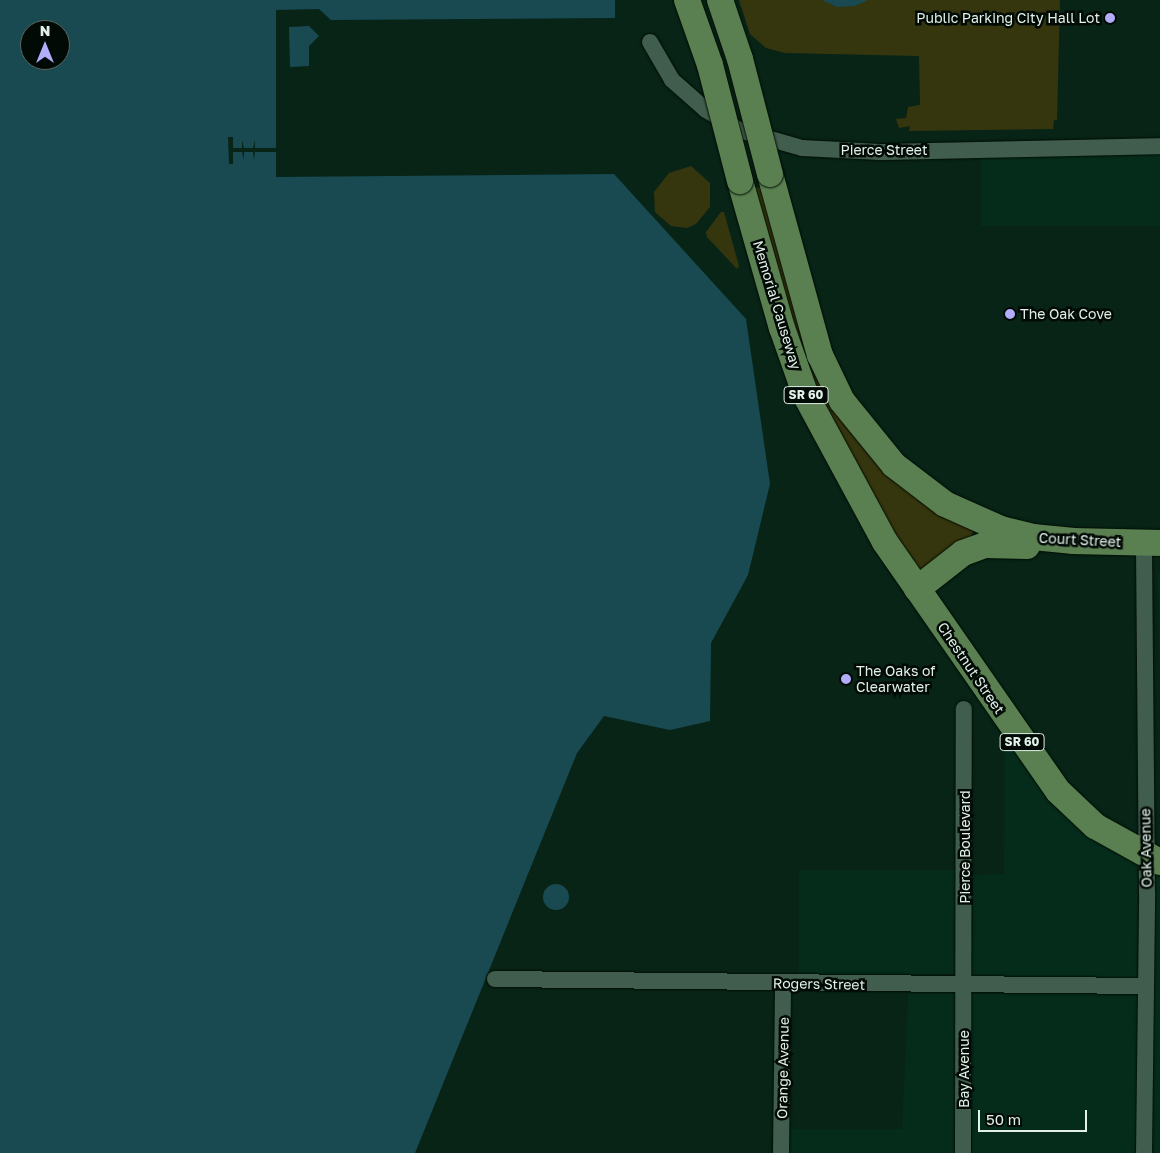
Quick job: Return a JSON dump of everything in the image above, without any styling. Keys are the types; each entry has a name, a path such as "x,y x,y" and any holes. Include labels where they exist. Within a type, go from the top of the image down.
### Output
{"main road":[{"name":"Memorial Causeway","path":"687,0 710,65 740,181 782,328 806,396 855,491 917,589"},
{"name":"Memorial Causeway","path":"720,0 740,59 820,355 842,401 869,437 917,485 972,518 1001,529"},
{"name":"Court Street","path":"1001,529 1033,538 1152,543"},
{"path":"917,589 963,553 985,545 1112,552 1152,543"},
{"name":"Chestnut Street","path":"917,589 1058,792 1095,826 1153,859"}],"street":[{"name":"Pierce Street","path":"650,42 672,80 706,110 739,130 802,148 880,152 1160,146"},
{"name":"Oak Avenue","path":"1144,1153 1144,986 1153,859 1152,543"},
{"name":"Pierce Boulevard","path":"964,709 964,985"},
{"name":"Rogers Street","path":"495,979 783,984 1144,986"},
{"name":"Orange Avenue","path":"781,1153 783,984"},
{"name":"Bay Avenue","path":"963,1153 964,985"}],"shaded area":[{"path":"739,0 1060,0 1057,120 1054,120 1053,129 909,131 910,126 899,128 896,119 906,118 908,107 920,105 919,56 785,53 766,48 750,34"},
{"path":"981,154 1160,154 1160,226 981,226"},
{"path":"691,166 710,183 710,207 696,224 687,228 671,226 655,212 654,192 669,173"},
{"path":"763,186 818,371 973,531 971,539 933,565 917,572 815,392 752,189"},
{"path":"721,212 724,212 739,266 737,269 707,237 706,232"},
{"path":"1160,573 1160,701 1158,575"},
{"path":"1005,731 1138,861 1137,978 972,977 973,875 1004,874"},
{"path":"1153,868 1160,871 1160,1153 1151,1153"},
{"path":"799,870 957,870 957,974 799,974"},
{"path":"908,993 957,993 956,1153 789,1153 791,1129 902,1129"},
{"path":"972,994 1137,994 1137,1153 972,1153"}],"water":[{"path":"0,0 615,0 615,18 331,20 319,9 276,10 276,177 614,174 746,319 770,484 748,575 711,643 710,721 670,730 604,716 577,753 415,1153 0,1153"},
{"path":"822,0 868,0 855,6 837,7"},
{"path":"309,26 319,36 309,46 309,66 290,67 289,27"},
{"path":"556,884 565,888 569,897 565,906 556,910 547,906 543,897 547,888"}],"pier":[{"path":"228,137 233,137 233,148 242,148 242,140 244,148 253,148 255,140 255,148 279,148 279,152 255,152 254,160 253,152 244,152 244,160 242,152 233,152 233,164 229,164"}],"place":[{"name":"Public Parking City Hall Lot","path":"1110,18"},
{"name":"The Oak Cove","path":"1010,314"},
{"name":"The Oaks of Clearwater","path":"846,679"}]}
